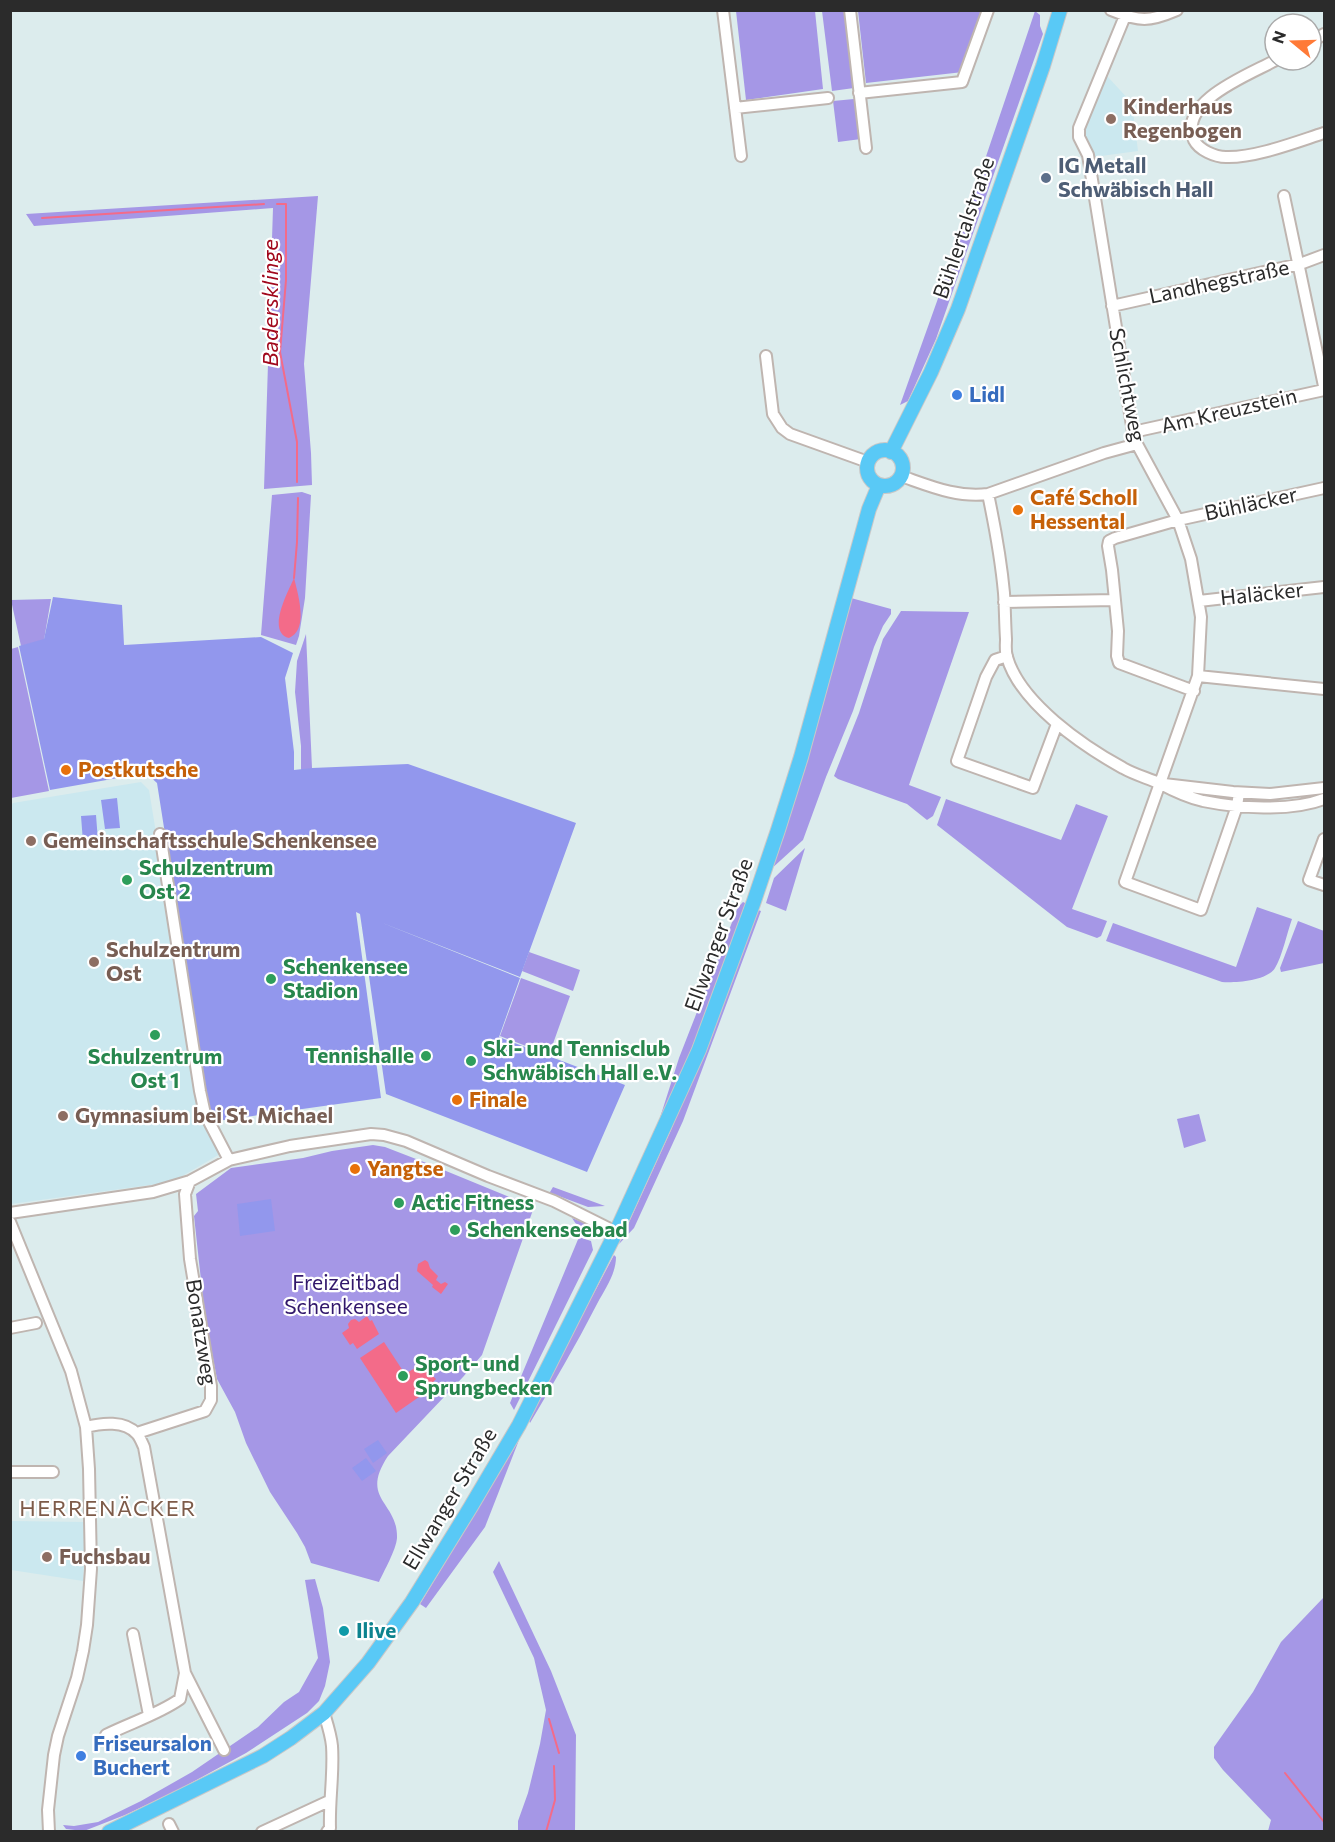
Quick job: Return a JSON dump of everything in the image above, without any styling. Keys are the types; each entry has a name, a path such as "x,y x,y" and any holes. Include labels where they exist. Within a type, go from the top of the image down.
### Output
{"main road":[{"path":"1061,10 1068,10"},
{"name":"Bühlertalstraße","path":"891,452 931,372 958,309 1061,10"},
{"path":"891,452 900,459 903,470 901,476 890,486 879,485 870,479 868,462 875,453 891,452"},
{"name":"Ellwanger Straße","path":"109,1832 263,1756 324,1713 368,1663 399,1620 519,1425 616,1232 699,1050 753,904 797,767 869,509 879,485"}],"street":[{"path":"723,10 741,156"},
{"path":"850,10 866,147"},
{"path":"859,93 962,82 988,10"},
{"path":"1111,10 1141,20 1157,19 1177,10"},
{"name":"Schlichtweg","path":"1125,16 1079,128 1079,137 1088,155 1133,432 1137,444 1178,520 1191,559 1201,617 1198,676 1194,691 1125,882 1201,910 1237,806"},
{"path":"1263,67 1221,90 1202,104 1194,115 1192,128 1195,140 1202,149 1219,157 1228,157 1262,151 1324,133"},
{"path":"735,108 828,98"},
{"path":"1284,196 1324,388"},
{"name":"Landhegstraße","path":"1112,306 1300,264 1324,255"},
{"path":"766,356 773,414 782,428 790,434 868,462"},
{"name":"Am Kreuzstein","path":"1133,432 1324,388"},
{"name":"Am Kreuzstein","path":"901,476 956,494 976,496 1137,444"},
{"name":"Bühläcker","path":"1115,600 1109,541 1178,520 1324,488"},
{"path":"988,494 1001,562 1006,656 1027,692 1057,724 1124,769 1177,793 1237,806 1296,805 1324,799"},
{"name":"Haläcker","path":"1199,601 1324,587"},
{"path":"1004,602 1115,600 1119,663 1194,691"},
{"path":"1006,656 995,660 986,677 957,761 1033,788 1057,724"},
{"path":"1198,676 1324,689"},
{"path":"1160,784 1239,793 1270,794 1324,788"},
{"path":"1237,806 1239,793"},
{"path":"160,834 202,1103 205,1114 229,1160"},
{"path":"1324,839 1309,880 1324,885"},
{"path":"10,1213 153,1192 190,1181 229,1160 290,1146 361,1135 384,1135 406,1141 554,1201 616,1232"},
{"name":"Bonatzweg","path":"137,1433 205,1411 211,1400 211,1386 190,1259 185,1194 190,1181"},
{"path":"10,1222 71,1371 86,1427 89,1468 91,1558 87,1624 77,1678 56,1746 48,1810 49,1832"},
{"path":"10,1328 36,1323"},
{"path":"86,1427 101,1424 121,1425 137,1433 144,1447 185,1673 224,1750"},
{"path":"10,1472 53,1472"},
{"path":"133,1634 149,1715"},
{"path":"106,1735 166,1709 180,1699 185,1673"},
{"path":"324,1713 332,1743 329,1830"},
{"path":"262,1832 329,1801"}],"shaded area":[{"name":"Kinderhaus Regenbogen","path":"1107,76 1132,103 1138,151 1094,157 1081,135"},
{"path":"294,578 300,620 299,628 289,638 282,634 279,620"},
{"path":"53,597 122,605 124,645 261,637 293,653 285,678 294,770 408,764 576,823 520,977 380,922 520,978 499,1037 625,1085 587,1172 386,1094 360,914 356,912 381,1098 217,1121 208,1108 157,783 146,773 50,790 19,646 44,639"},
{"name":"Schulzentrum Ost","path":"141,782 149,790 199,1095 204,1116 220,1154 172,1182 11,1204 10,807 13,803"},
{"path":"117,798 120,828 105,829 101,800"},
{"path":"96,815 98,841 83,842 81,816"},
{"path":"271,1199 275,1231 240,1236 237,1204"},
{"path":"425,1260 438,1276 436,1280 441,1284 445,1282 448,1284 441,1294 417,1271 418,1264"},
{"path":"367,1316 370,1321 372,1320 379,1334 357,1349 353,1343 350,1345 342,1333 349,1328 348,1324 351,1320 355,1319 359,1322"},
{"name":"Sport- und Sprungbecken","path":"384,1342 405,1374 420,1365 436,1379 419,1397 396,1413 360,1358"},
{"path":"378,1440 387,1453 373,1463 364,1449"},
{"path":"366,1458 376,1471 362,1481 352,1468"},
{"name":"Fuchsbau","path":"11,1521 85,1522 83,1581 11,1570"}],"green space":[{"path":"736,11 815,11 823,89 746,100"},
{"path":"822,11 844,11 854,88 832,91"},
{"path":"858,11 984,11 963,72 866,83"},
{"path":"1035,11 1040,15 1043,34 936,339 908,401 900,405 941,290"},
{"path":"854,99 861,139 838,142 833,101"},
{"path":"318,196 304,364 312,485 264,489 273,208 34,226 26,214"},
{"path":"302,492 311,495 305,598 296,645 261,635 272,495"},
{"path":"851,598 891,609 891,614 874,647 853,711 803,840 770,870"},
{"path":"51,599 44,640 21,646 11,600"},
{"path":"901,611 969,612 909,785 941,797 933,816 927,820 907,804 834,776 859,713 883,639"},
{"path":"306,634 312,768 304,820 301,746 295,692 297,661"},
{"path":"18,647 49,791 11,798 11,649"},
{"path":"946,799 1061,840 1076,804 1108,816 1072,909 1107,921 1101,936 1097,938 1067,927 937,825"},
{"path":"805,848 786,911 766,903 774,878"},
{"path":"743,902 746,908 715,990 658,1124 679,1058 738,907"},
{"path":"1257,907 1292,919 1275,968 1265,976 1250,980 1222,982 1106,941 1113,923 1236,967"},
{"path":"758,910 761,911 683,1121 634,1228 619,1244 671,1130"},
{"path":"1298,921 1324,931 1324,963 1281,972 1280,968"},
{"path":"529,952 580,970 573,991 522,971"},
{"path":"521,978 570,996 549,1055 500,1036"},
{"path":"1199,1114 1206,1141 1184,1148 1177,1119"},
{"name":"Freizeitbad Schenkensee","path":"373,1145 385,1147 534,1207 482,1355 388,1456 380,1471 377,1482 378,1492 392,1516 397,1538 379,1582 311,1563 297,1533 270,1492 246,1443 235,1412 217,1379 205,1317 194,1216 198,1211 196,1194 231,1168"},
{"path":"553,1187 605,1206 588,1207 548,1192"},
{"path":"572,1218 589,1225 598,1233 598,1238 580,1230"},
{"path":"579,1237 591,1241 593,1250 514,1410 510,1403"},
{"path":"614,1255 616,1263 610,1281 530,1423 528,1418"},
{"path":"519,1440 485,1527 426,1608 420,1604"},
{"path":"499,1561 551,1671 576,1735 575,1831 518,1831 518,1821 528,1793 546,1710 534,1658 493,1572"},
{"path":"315,1579 323,1608 330,1662 319,1701 307,1713 246,1753 180,1789 84,1831 66,1829 63,1825 74,1826 98,1822 192,1772 258,1727 284,1702 299,1692 318,1658 305,1580"},
{"path":"1324,1597 1324,1831 1268,1831 1271,1820 1223,1770 1214,1758 1214,1747 1253,1692 1281,1642"}],"waterway":[{"name":"Badersklinge","path":"42,218 264,204"},
{"name":"Badersklinge","path":"277,204 286,204 286,280 280,352 297,442 297,482"},
{"name":"Badersklinge","path":"294,578 298,498"},
{"name":"Badersklinge","path":"549,1719 559,1753"},
{"name":"Badersklinge","path":"546,1832 555,1800 554,1766"},
{"path":"1285,1773 1324,1822"}],"place":[{"name":"Kinderhaus Regenbogen","path":"1111,119"},
{"name":"IG Metall Schwäbisch Hall","path":"1046,178"},
{"name":"Lidl","path":"957,395"},
{"name":"Café Scholl Hessental","path":"1018,510"},
{"name":"Postkutsche","path":"66,770"},
{"name":"Gemeinschaftsschule Schenkensee","path":"31,841"},
{"name":"Schulzentrum Ost 2","path":"127,880"},
{"name":"Schulzentrum Ost","path":"94,962"},
{"name":"Schenkensee Stadion","path":"271,979"},
{"name":"Schulzentrum Ost 1","path":"155,1035"},
{"name":"Tennishalle","path":"426,1056"},
{"name":"Ski- und Tennisclub Schwäbisch Hall e.V.","path":"471,1061"},
{"name":"Finale","path":"457,1100"},
{"name":"Gymnasium bei St. Michael","path":"63,1116"},
{"name":"Yangtse","path":"355,1169"},
{"name":"Actic Fitness","path":"399,1203"},
{"name":"Schenkenseebad","path":"455,1230"},
{"name":"Sport- und Sprungbecken","path":"403,1376"},
{"name":"Fuchsbau","path":"47,1557"},
{"name":"Ilive","path":"344,1631"},
{"name":"Friseursalon Buchert","path":"81,1756"}],"district":[{"name":"HERRENÄCKER","path":"108,1508"}]}
